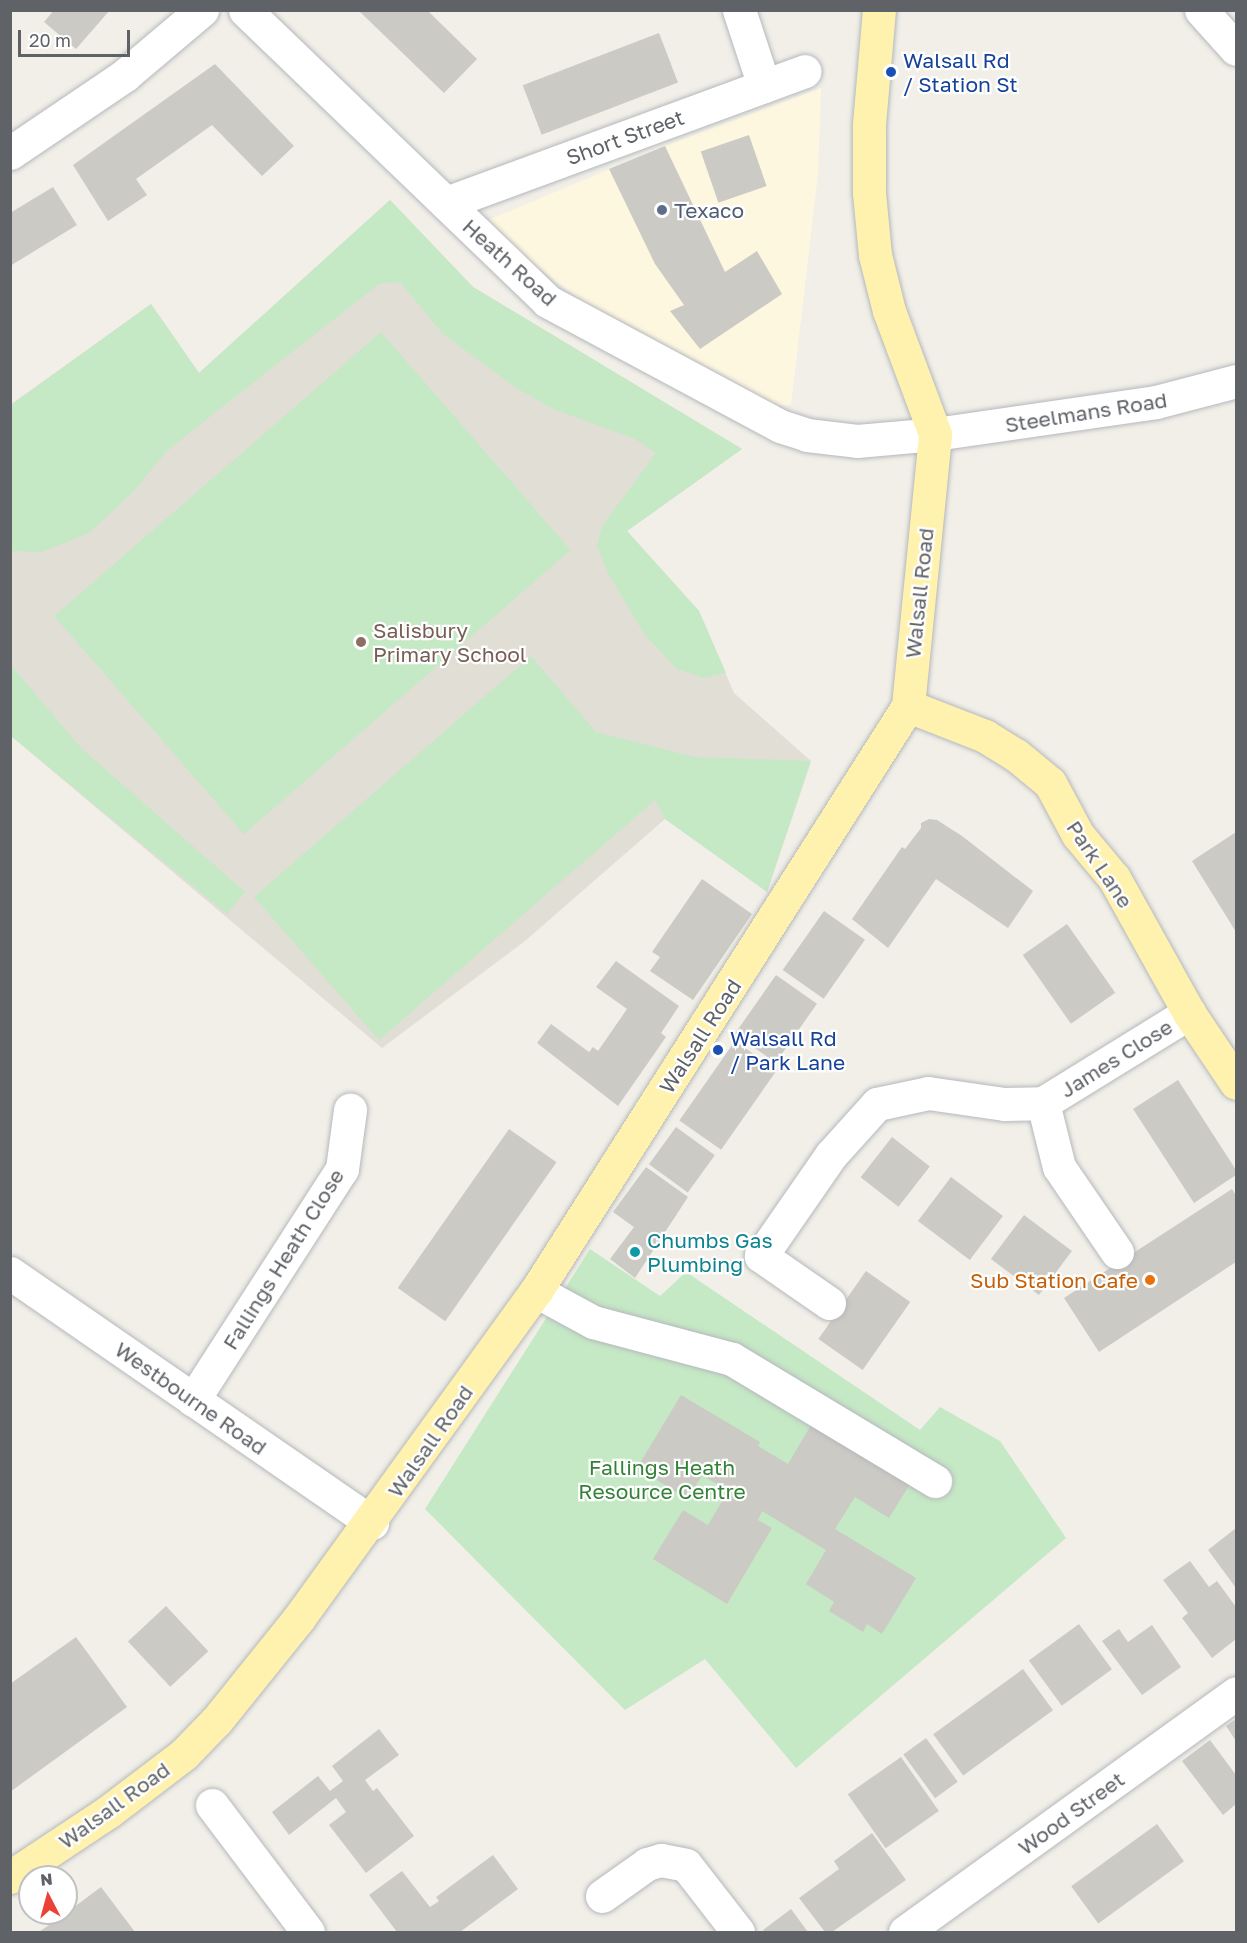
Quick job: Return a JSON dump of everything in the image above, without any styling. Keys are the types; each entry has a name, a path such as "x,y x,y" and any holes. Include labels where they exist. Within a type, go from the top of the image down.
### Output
{"main road":[{"name":"Walsall Road","path":"10,1877 108,1812 184,1754 224,1711 372,1523 536,1291 908,706 935,434 889,311 875,255 869,193 869,124 879,10"},
{"name":"Park Lane","path":"908,706 985,736 1016,755 1050,783 1078,835 1114,878 1189,1013 1236,1083"}],"street":[{"path":"10,153 125,75 202,10"},
{"name":"Heath Road","path":"245,10 547,301 780,426 807,435 857,441 935,434"},
{"path":"739,10 764,86"},
{"name":"Short Street","path":"446,203 804,71"},
{"name":"Steelmans Road","path":"935,434 1156,402 1236,381"},
{"name":"James Close","path":"829,1303 761,1256 831,1155 877,1104 928,1093 1004,1104 1043,1103 1189,1013"},
{"name":"James Close","path":"1043,1103 1059,1167 1117,1252"},
{"name":"Fallings Heath Close","path":"193,1400 342,1169 350,1110"},
{"name":"Westbourne Road","path":"10,1273 372,1523"},
{"path":"536,1291 593,1322 732,1359 935,1481"},
{"name":"Wood Street","path":"905,1932 1236,1693"},
{"path":"212,1805 308,1932"},
{"path":"602,1896 646,1864 661,1860 686,1865 738,1932"}],"shaded area":[{"path":"821,88 818,174 791,405 759,405 598,314 481,223 665,146"},
{"name":"Salisbury Primary School","path":"390,200 473,287 742,449 627,531 699,611 734,693 811,761 767,892 665,819 525,941 382,1048 11,736 10,405 151,304 199,373"}],"green space":[{"path":"390,200 473,287 742,449 627,531 699,611 726,673 704,678 677,669 644,634 609,575 597,546 602,526 656,453 635,439 553,409 515,387 443,334 400,282 379,284 166,452 133,492 89,533 41,552 11,551 11,405 151,304 199,373"},
{"path":"381,332 571,550 244,834 54,616"},
{"path":"531,656 596,732 694,757 811,761 767,892 665,819 655,800 379,1040 254,897"},
{"path":"10,664 81,748 245,892 227,914 11,736"},
{"name":"Fallings Heath Resource Centre","path":"590,1249 660,1296 686,1272 920,1430 940,1407 1000,1441 1066,1538 796,1768 705,1659 625,1710 425,1509"}],"building":[{"path":"54,10 110,10 76,49 44,22"},
{"path":"358,10 427,10 477,59 444,93"},
{"path":"659,33 678,82 542,135 523,85"},
{"path":"215,64 294,146 262,176 212,125 136,179 147,195 108,221 73,165"},
{"path":"749,135 767,186 718,203 701,152"},
{"name":"Texaco","path":"665,146 725,272 757,251 782,294 700,349 670,311 684,305 655,264 609,169"},
{"path":"53,187 77,225 10,266 10,213"},
{"path":"929,819 937,820 962,836 1033,891 1008,928 936,879 888,948 852,919 902,847 905,849 921,828 921,823"},
{"path":"1236,832 1236,932 1192,861"},
{"path":"702,879 752,914 693,1000 650,971 660,957 652,952"},
{"path":"824,911 865,940 824,999 783,970"},
{"path":"1067,924 1115,993 1071,1024 1023,955"},
{"path":"616,961 679,1006 661,1033 666,1037 618,1106 537,1043 551,1024 589,1052 593,1047 598,1051 627,1009 596,987"},
{"path":"776,975 817,1004 776,1063 735,1034"},
{"path":"735,1041 777,1070 721,1150 679,1120"},
{"path":"1178,1080 1236,1170 1236,1175 1194,1203 1133,1109"},
{"path":"676,1127 715,1155 688,1192 649,1164"},
{"path":"509,1129 557,1162 445,1321 398,1288"},
{"path":"892,1137 930,1167 898,1207 861,1177"},
{"path":"646,1167 688,1197 635,1278 610,1259 634,1227 613,1212"},
{"path":"951,1177 1003,1216 970,1260 918,1221"},
{"name":"Sub Station Cafe","path":"1232,1189 1236,1196 1236,1262 1099,1352 1064,1298"},
{"path":"1024,1215 1072,1251 1039,1295 991,1259"},
{"path":"866,1271 910,1302 863,1370 818,1339"},
{"name":"Fallings Heath Resource Centre","path":"681,1395 760,1442 758,1446 788,1464 811,1425 910,1484 889,1518 855,1497 835,1529 916,1578 882,1634 867,1624 863,1632 829,1611 834,1602 806,1584 826,1550 762,1511 758,1520 772,1528 727,1604 653,1559 683,1510 708,1525 728,1491 702,1475 688,1499 637,1468"},
{"path":"1236,1528 1236,1588 1208,1550"},
{"path":"1190,1561 1209,1587 1217,1581 1236,1607 1236,1639 1212,1658 1182,1618 1188,1613 1163,1580"},
{"path":"166,1606 208,1651 170,1687 128,1641"},
{"path":"1079,1624 1112,1669 1062,1706 1029,1660"},
{"path":"1152,1625 1181,1667 1142,1695 1102,1641 1119,1629 1128,1642"},
{"path":"76,1637 127,1707 10,1792 10,1684"},
{"path":"1023,1669 1053,1710 963,1776 933,1734"},
{"path":"1236,1719 1236,1741 1226,1726"},
{"path":"379,1729 399,1755 365,1780 373,1791 377,1788 414,1836 366,1873 329,1825 346,1812 336,1798 289,1835 272,1812 318,1776 330,1791 343,1781 332,1766"},
{"path":"926,1738 958,1782 935,1798 903,1754"},
{"path":"1210,1740 1236,1775 1236,1804 1223,1815 1182,1761"},
{"path":"901,1757 939,1811 886,1848 848,1794"},
{"path":"1157,1824 1184,1861 1098,1924 1071,1886"},
{"path":"872,1833 906,1880 832,1932 825,1932 799,1898 839,1869 834,1861"},
{"path":"493,1855 518,1889 460,1932 397,1932 369,1895 402,1871 430,1907 439,1901 436,1897"},
{"path":"101,1887 135,1932 39,1932 49,1925 78,1925 78,1904"},
{"path":"791,1909 808,1932 765,1932 763,1930"}],"place":[{"name":"Walsall Rd / Station St","path":"891,72"},
{"name":"Texaco","path":"662,210"},
{"name":"Salisbury Primary School","path":"361,642"},
{"name":"Walsall Rd / Park Lane","path":"718,1050"},
{"name":"Chumbs Gas Plumbing","path":"635,1252"},
{"name":"Sub Station Cafe","path":"1150,1280"}]}
